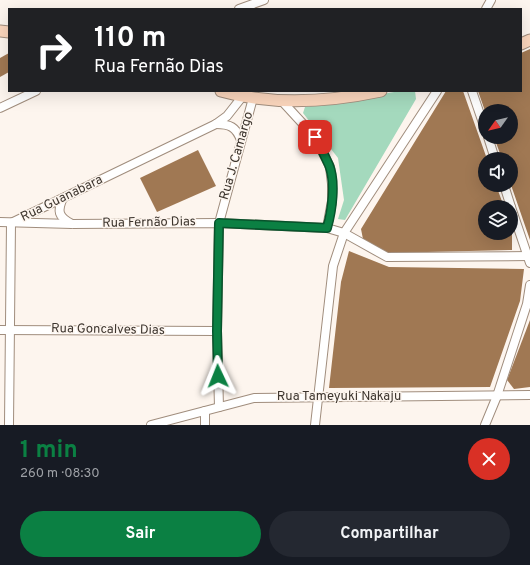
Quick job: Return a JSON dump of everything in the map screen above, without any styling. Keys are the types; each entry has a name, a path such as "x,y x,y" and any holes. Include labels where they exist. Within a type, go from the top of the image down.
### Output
{"main road":[{"path":"226,92 248,97 309,101 374,92"}],"street":[{"path":"242,8 264,0"},
{"path":"0,108 34,92"},
{"path":"315,425 333,266 344,233 436,92"},
{"path":"472,92 478,109"},
{"name":"Rua Guanabara","path":"9,425 11,223 216,124 248,97"},
{"name":"Rua J. Camargo","path":"219,407 217,331 219,223 241,140 248,97"},
{"path":"281,100 315,137 330,167 332,201 330,219 327,228"},
{"path":"216,124 225,124 232,127 238,132 241,140"},
{"path":"63,198 59,206 60,214 65,221 72,224"},
{"name":"Rua Fernão Dias","path":"0,222 72,224 219,223 327,228 344,233 386,257 530,258"},
{"path":"518,226 530,258"},
{"path":"485,425 497,396 527,304 530,286"},
{"name":"Rua Goncalves Dias","path":"0,330 217,331"},
{"name":"Rua Tameyuki Nakaju","path":"151,425 254,398 530,396"},
{"path":"205,411 205,425"}],"green space":[{"path":"394,92 415,92 416,99 345,220 338,219 344,200 338,158 303,113 305,107"}],"building":[{"path":"530,49 530,240 518,205 518,200 516,200 513,192 518,192 518,152 499,152 497,144 518,144 518,104 483,104 478,92 522,92 522,53"},
{"path":"8,54 8,73 0,77 0,58"},
{"path":"445,92 463,92 478,133 478,144 482,144 485,152 478,152 478,192 499,192 501,200 478,200 478,240 512,240 512,250 387,253 363,239 361,229"},
{"path":"198,150 216,186 157,212 140,178"},
{"path":"349,251 389,267 524,269 520,301 490,387 329,388 341,282"},
{"path":"530,320 530,387 514,389 507,380"}],"route":[{"path":"218,376 217,331 219,223 327,228 330,219 332,201 330,167 315,137"}]}
